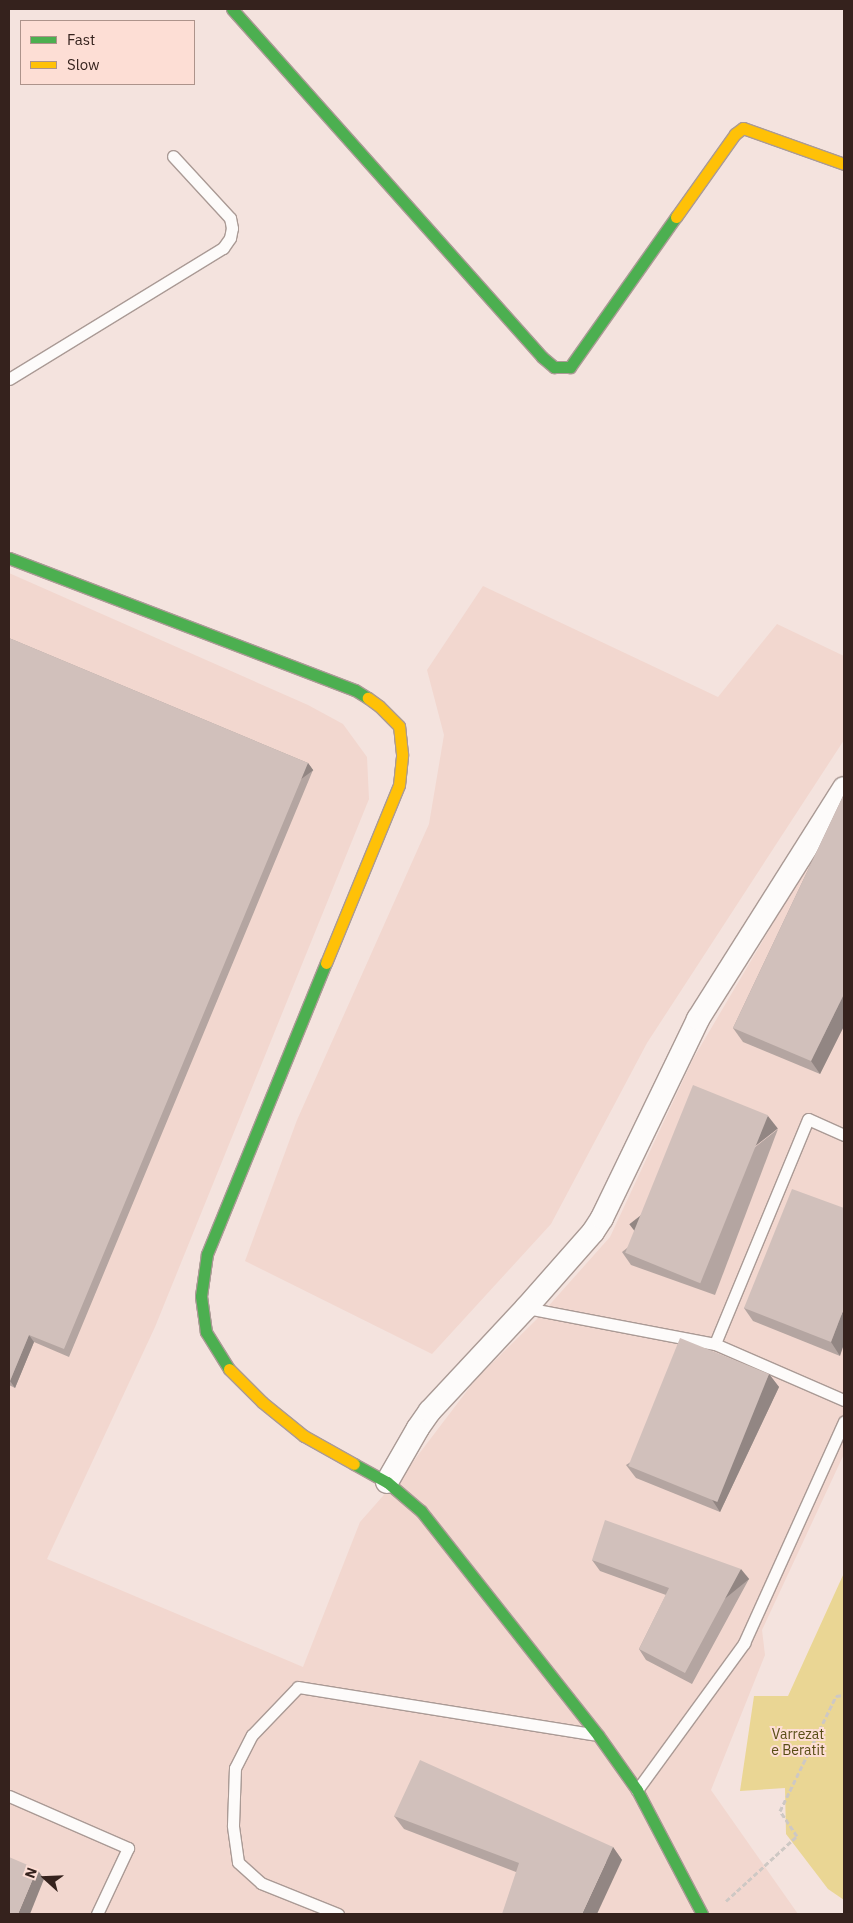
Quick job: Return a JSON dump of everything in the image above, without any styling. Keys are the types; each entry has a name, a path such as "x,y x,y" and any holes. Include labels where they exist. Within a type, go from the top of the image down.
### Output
{"street":[{"path":"232,9 542,357 554,367 570,367 735,134 743,128 844,164"},
{"path":"9,558 355,690 379,706 399,726 402,754 399,786 207,1254 201,1296 206,1332 226,1366 262,1402 304,1436 387,1482 421,1510 598,1735 637,1790 702,1914"},
{"path":"387,1482 430,1411 526,1308 602,1218 698,1019 844,788"}],"lane":[{"path":"9,379 223,248 230,238 232,228 230,218 174,156"},
{"path":"715,1344 808,1119 844,1135"},
{"path":"526,1308 715,1344 844,1400"},
{"path":"637,1790 744,1643 844,1422"},
{"path":"338,1914 261,1884 238,1862 233,1824 235,1768 252,1735 298,1687 598,1735"},
{"path":"9,1796 128,1848 97,1914"}],"path":[{"path":"719,1908 796,1836 780,1811 836,1696 844,1695"}],"shaded area":[{"path":"9,573 308,705 343,724 367,757 369,799 155,1327 47,1559 303,1667 360,1522 412,1463 476,1379 536,1320 610,1237 693,1059 844,803 844,1454 762,1630 765,1655 711,1790 798,1914 9,1914"},
{"path":"483,586 718,697 777,624 844,656 844,740 647,1043 551,1224 432,1354 245,1261 297,1120 429,824 444,735 427,670"}],"green space":[{"name":"Varrezat e Beratit","path":"844,1573 844,1900 828,1889 786,1834 785,1788 740,1791 754,1696 788,1696"}],"building":[{"path":"9,638 308,763 64,1349 29,1335 10,1381 9,1380"},
{"path":"844,794 844,994 811,1061 733,1028"},
{"path":"693,1085 768,1115 700,1283 625,1253"},
{"path":"792,1189 844,1208 844,1308 831,1342 744,1308"},
{"path":"680,1338 769,1374 717,1502 628,1466"},
{"path":"605,1520 741,1569 685,1673 639,1649 669,1588 592,1560"},
{"path":"420,1760 613,1847 582,1914 502,1914 519,1863 394,1816"},
{"path":"9,1857 37,1869 18,1914 9,1914"}],"traffic: fast":[{"path":"232,9 542,357 554,367 570,367 676,217"},
{"path":"9,558 355,690 368,698"},
{"path":"229,1369 206,1332 201,1296 207,1254 326,963"},
{"path":"354,1464 387,1482 421,1511 598,1735 637,1790 702,1914"}],"traffic: slow":[{"path":"676,217 735,134 743,128 844,164"},
{"path":"326,963 399,785 402,754 399,726 368,698"},
{"path":"229,1369 262,1402 304,1436 354,1464"}]}
